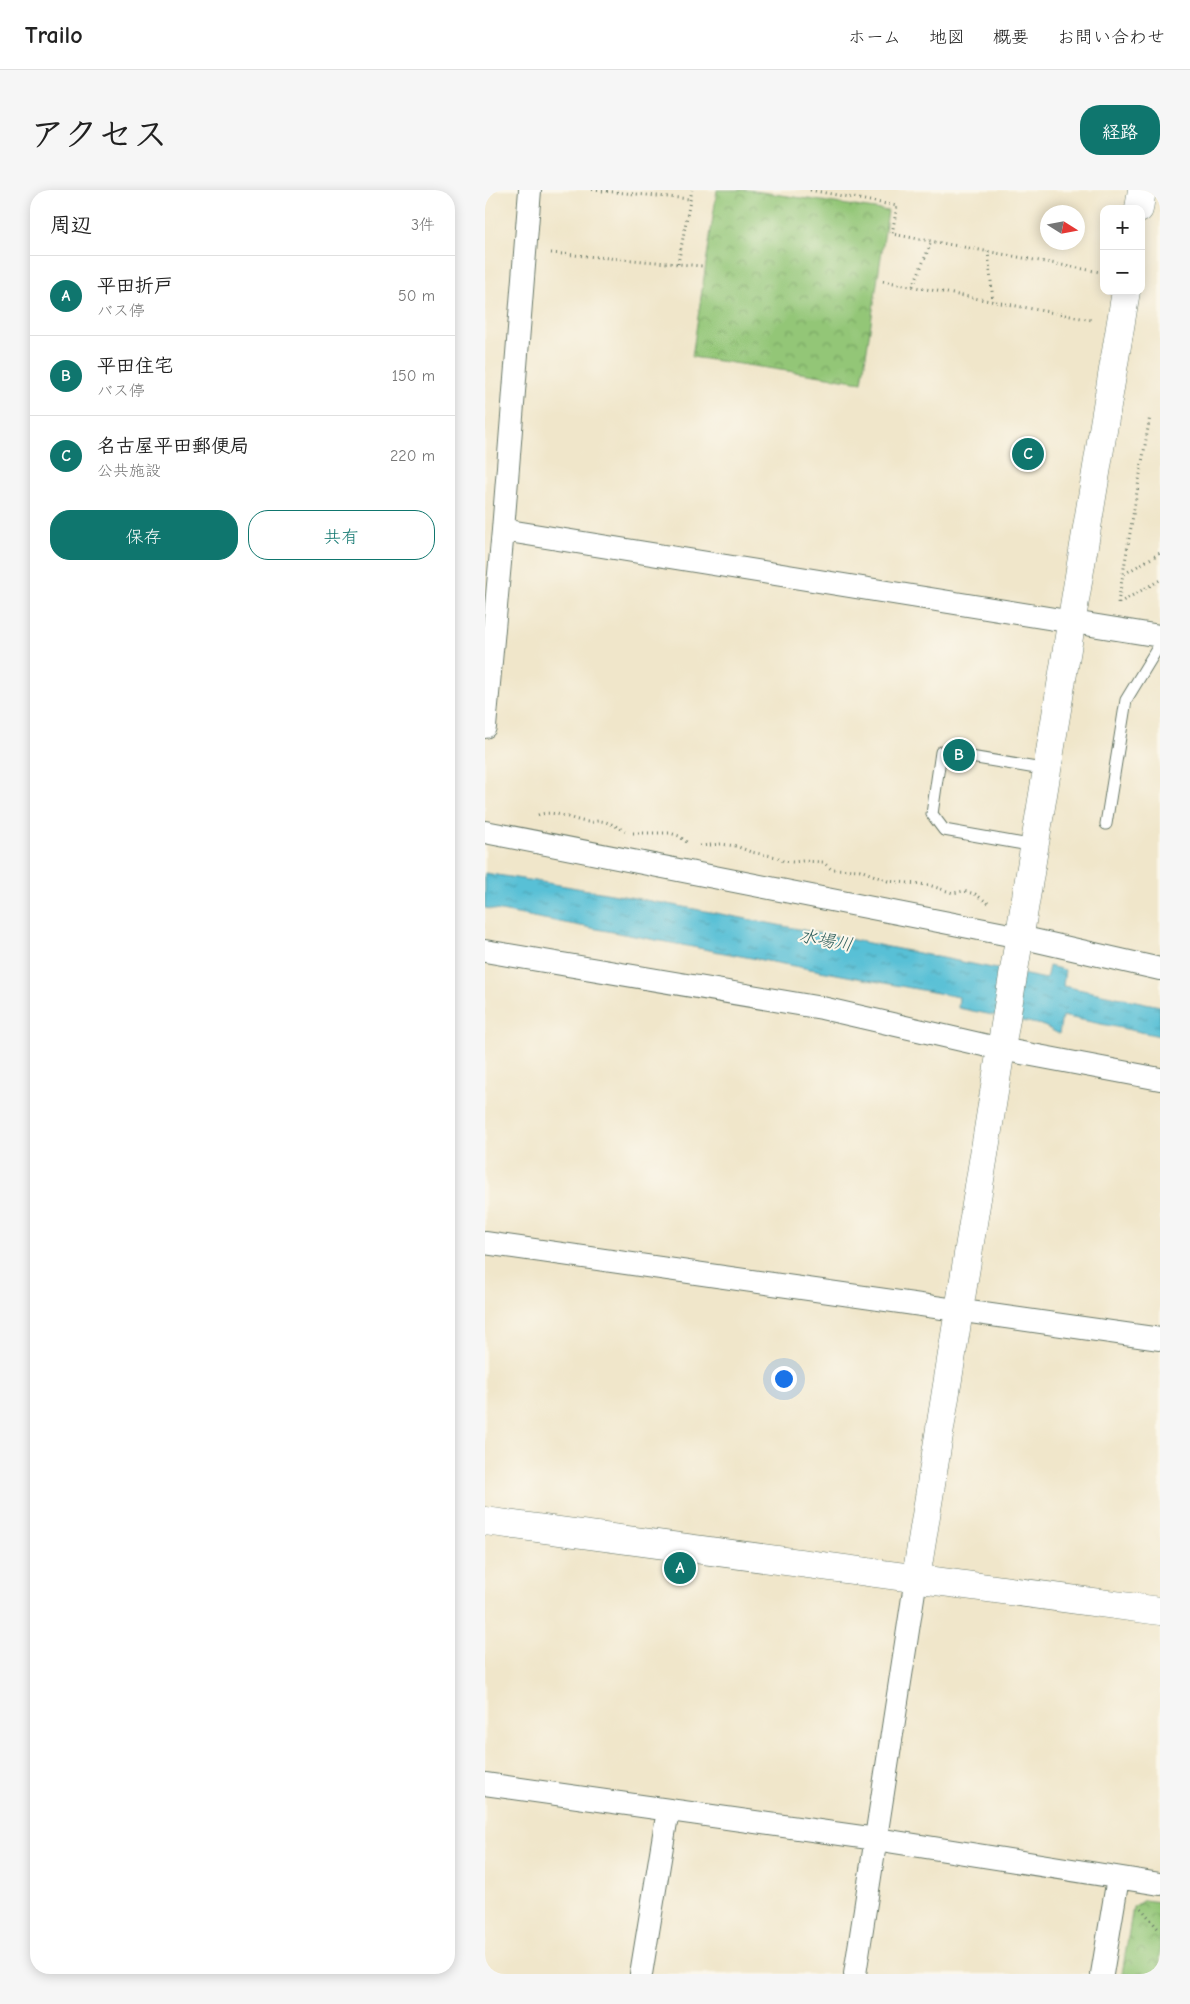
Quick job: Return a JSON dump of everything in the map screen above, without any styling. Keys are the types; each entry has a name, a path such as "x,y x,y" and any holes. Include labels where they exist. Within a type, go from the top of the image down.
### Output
{"street":[{"path":"485,727 530,190"},
{"path":"1140,205 1142,190"},
{"path":"855,1974 1002,1041 1125,295"},
{"path":"503,530 1160,636"},
{"path":"485,832 1019,946 1160,969"},
{"path":"485,951 823,1008 1002,1041 1160,1079"},
{"path":"485,1243 1160,1340"},
{"path":"485,1522 1160,1611"},
{"path":"485,1784 876,1840 1160,1884"},
{"path":"641,1974 668,1810"},
{"path":"1102,1974 1118,1878"}],"lane":[{"path":"1106,824 1126,700 1160,644"},
{"path":"1035,846 944,830 932,814 941,752 1048,770"}],"path":[{"path":"592,190 690,199"},
{"path":"678,264 692,190"},
{"path":"810,190 897,206 892,234 1100,272"},
{"path":"839,190 839,196"},
{"path":"913,286 932,241"},
{"path":"988,251 993,301"},
{"path":"544,252 702,266"},
{"path":"883,281 1092,320"},
{"path":"1118,604 1150,416"},
{"path":"1123,574 1160,553"},
{"path":"1112,607 1160,580"},
{"path":"534,816 546,812 558,813 590,823 600,821 611,824 627,833 670,833 679,836 688,844 702,846 721,844 735,846 751,852 777,856 783,860 793,862 823,862 831,869 860,870 888,881 929,885 953,893 964,891 975,894 987,903 996,905"},
{"path":"1134,1901 1160,1931"}],"green space":[{"path":"717,190 748,190 888,211 862,382 692,357"},
{"path":"1144,1900 1160,1902 1160,1974 1122,1974 1133,1907"}],"water":[{"name":"水場川","path":"485,873 696,909 1046,979 1049,966 1065,970 1063,986 1160,1006 1160,1036 1062,1016 1059,1034 1042,1025 958,1008 959,997 485,908"}],"place":[{"name":"名古屋平田郵便局","path":"1028,454"},
{"name":"平田住宅","path":"959,755"},
{"name":"平田折戸","path":"680,1568"}]}
